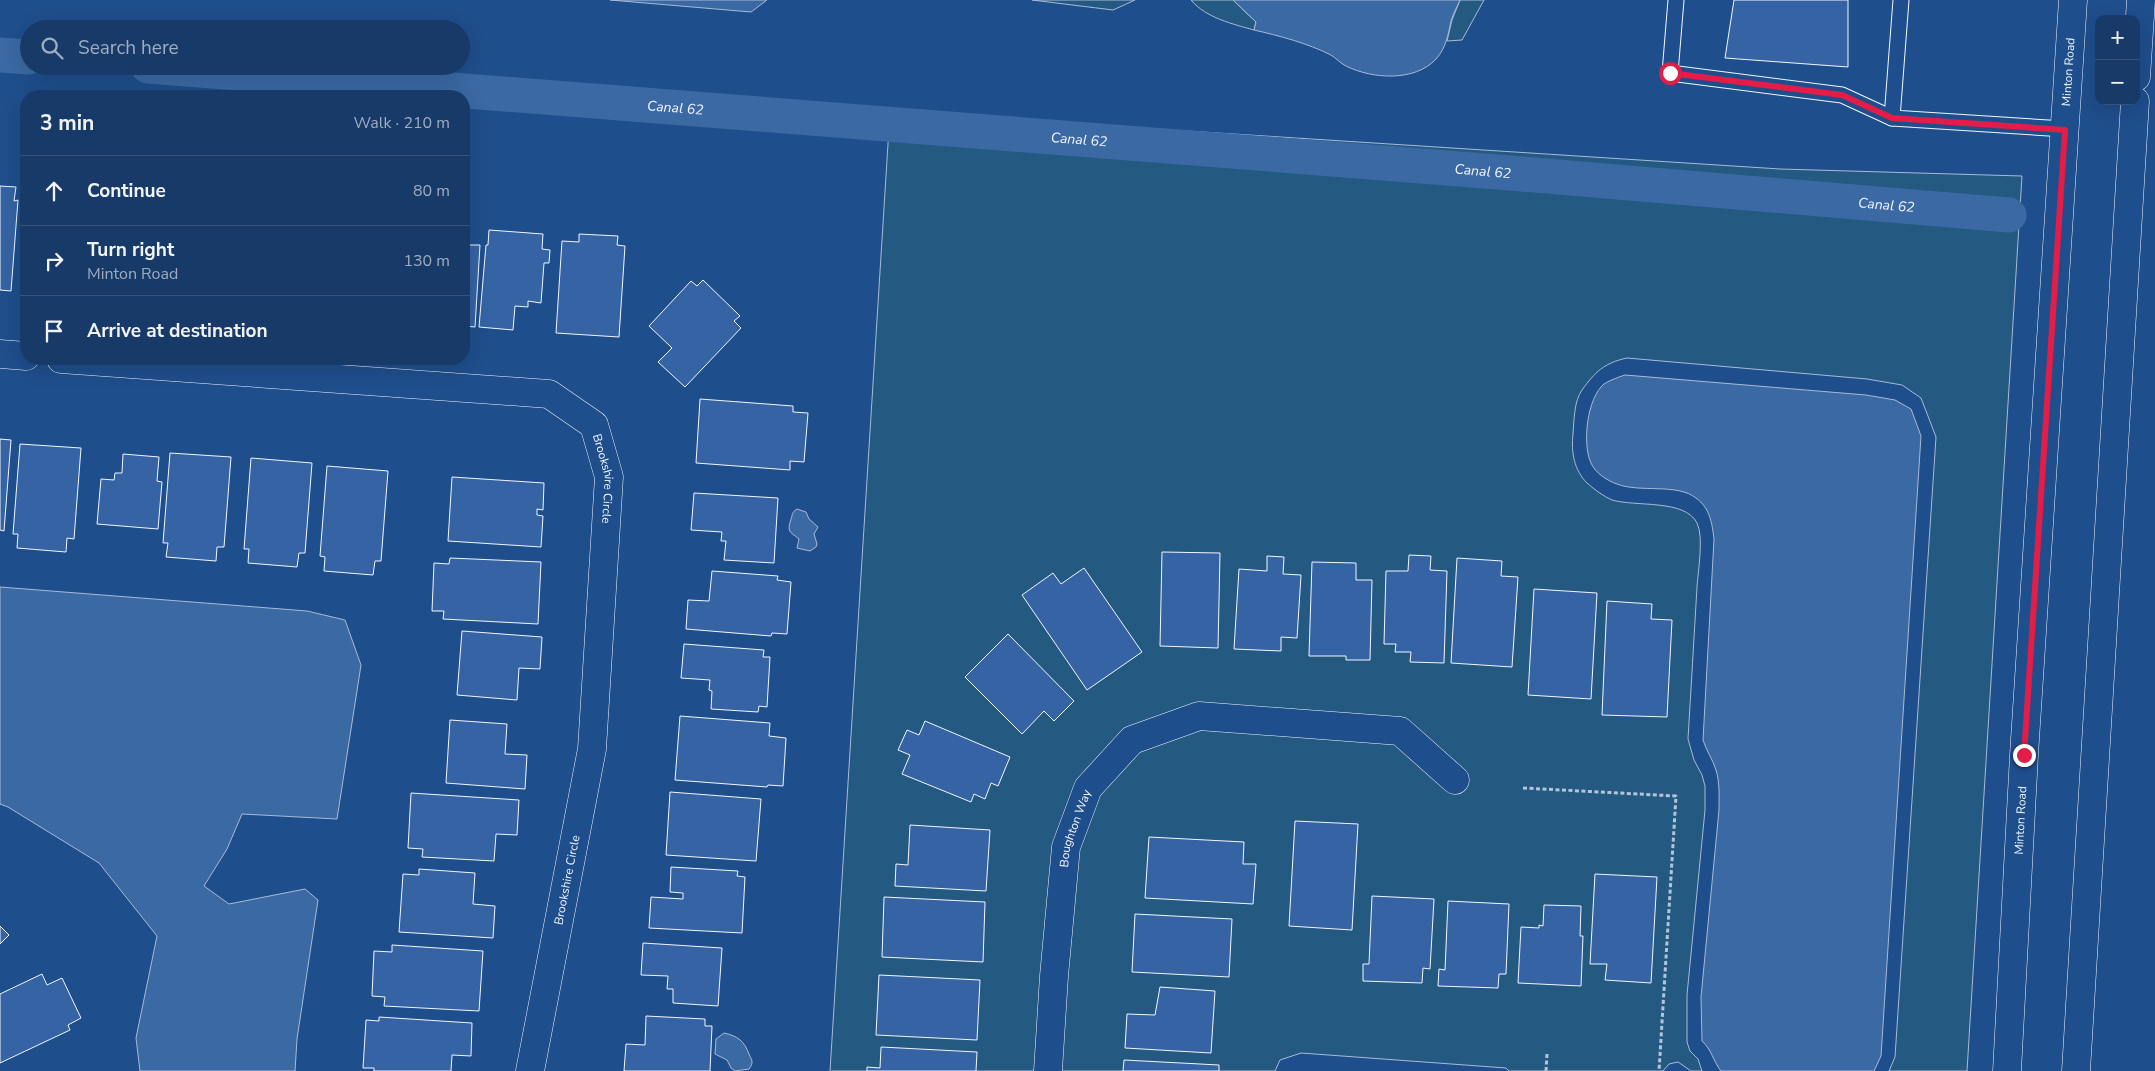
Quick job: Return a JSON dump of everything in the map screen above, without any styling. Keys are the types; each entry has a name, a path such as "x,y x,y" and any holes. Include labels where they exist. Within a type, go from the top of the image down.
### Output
{"main road":[{"name":"Minton Road","path":"2006,1071 2024,755 2073,0"},
{"path":"2137,60 2141,0"},
{"path":"2076,1071 2135,105"},
{"path":"0,354 20,356"},
{"name":"Brookshire Circle","path":"145,365 549,394 594,425 609,477 592,749 530,1071"},
{"name":"Boughton Way","path":"1048,1071 1054,976 1066,847 1088,788 1132,740 1200,716 1400,731 1455,780"}],"lane":[{"path":"1676,0 1670,73 1842,95 1892,118 2065,130"},
{"path":"1892,118 1901,0"}],"path":[{"path":"1523,788 1676,796 1659,1071"},
{"path":"1546,1071 1547,1054"}],"shaded area":[{"path":"610,0 767,0 751,12"},
{"path":"1032,0 1135,0 1113,10"},
{"path":"1191,0 1233,0 1256,22 1254,30 1212,16"},
{"path":"1233,0 1460,0 1452,18 1444,46 1436,59 1417,72 1405,75 1380,76 1368,74 1344,65 1331,55 1312,47 1254,30 1256,22"},
{"path":"1460,0 1484,0 1462,40 1447,41 1452,20"},
{"path":"890,112 1780,169 2022,176 1967,1071 1889,1071 1895,1057 1936,437 1921,398 1902,385 1867,379 1627,358 1601,369 1591,378 1579,395 1574,417 1573,454 1576,467 1583,478 1605,497 1622,502 1659,505 1682,510 1691,515 1699,529 1700,554 1688,739 1694,760 1702,775 1705,786 1705,810 1687,995 1687,1042 1690,1051 1698,1059 1702,1071 1691,1071 1678,1062 1669,1064 1663,1071 1509,1071 1506,1068 1301,1053 1280,1060 1275,1071 830,1071"},
{"path":"1625,375 1866,395 1895,400 1911,409 1921,436 1881,1056 1874,1071 1721,1071 1702,1041 1701,997 1719,810 1719,790 1715,766 1703,740 1714,539 1707,511 1701,502 1688,493 1669,489 1626,487 1610,481 1593,467 1588,455 1587,445 1590,410 1598,391 1604,384"},
{"path":"797,509 806,512 809,519 818,527 814,534 816,547 810,551 797,548 799,539 789,529 792,514"},
{"path":"0,587 307,611 345,620 361,665 337,819 242,814 227,849 204,886 229,904 305,889 318,900 297,1039 295,1071 140,1071 136,1038 157,936 99,863 8,807 0,804"},
{"path":"724,1033 737,1038 745,1046 752,1062 749,1069 735,1071 727,1060 715,1054 716,1039"}],"building":[{"path":"1734,0 1848,0 1848,67 1725,58"},
{"path":"0,186 16,187 14,201 18,200 11,291 0,290"},
{"path":"489,230 543,234 542,249 550,250 549,263 544,263 541,303 528,301 528,307 515,306 513,330 479,327"},
{"path":"579,234 618,236 617,245 625,246 619,337 556,333 562,241 579,242"},
{"path":"470,245 480,245 475,327 470,327"},
{"path":"703,280 740,316 734,321 741,328 685,387 658,362 672,348 649,326 691,281 697,286"},
{"path":"700,399 793,406 793,412 808,413 804,462 790,461 790,470 696,463"},
{"path":"0,439 11,440 4,531 0,530"},
{"path":"20,444 81,448 74,539 67,538 66,552 17,548 18,534 13,534"},
{"path":"170,453 231,457 224,547 217,547 216,561 166,557 168,543 163,543"},
{"path":"123,454 159,457 157,481 162,482 158,529 97,524 101,479 114,480 115,473 122,473"},
{"path":"251,458 312,463 305,553 299,553 297,567 248,563 249,549 244,549"},
{"path":"327,466 388,471 381,561 375,561 373,575 324,571 325,557 320,556"},
{"path":"452,477 544,483 543,510 537,509 537,515 543,516 541,547 448,541"},
{"path":"694,493 778,498 774,563 724,560 726,541 721,541 722,532 691,530"},
{"path":"1162,552 1220,553 1218,648 1160,646"},
{"path":"1409,555 1431,556 1430,570 1447,571 1444,663 1410,662 1411,652 1395,652 1396,644 1384,644 1386,571 1408,571"},
{"path":"1267,556 1284,557 1283,574 1301,575 1297,638 1281,637 1281,651 1234,649 1239,569 1267,571"},
{"path":"450,558 541,562 538,624 443,619 444,611 432,611 434,563 449,564"},
{"path":"1457,558 1502,561 1501,576 1518,577 1512,667 1451,663"},
{"path":"1312,562 1356,563 1356,580 1372,580 1370,660 1346,660 1346,656 1309,656"},
{"path":"1084,568 1142,652 1087,690 1022,595 1053,573 1061,584"},
{"path":"712,571 778,576 777,580 791,582 787,634 772,633 771,636 686,629 688,600 709,601"},
{"path":"1534,589 1597,593 1591,699 1528,695"},
{"path":"1607,601 1652,604 1651,619 1672,620 1667,717 1602,715"},
{"path":"462,631 542,637 540,669 519,668 517,700 457,695"},
{"path":"1008,634 1074,701 1054,721 1044,711 1022,734 965,677"},
{"path":"684,644 764,650 763,657 770,657 767,707 759,706 758,712 711,709 712,691 709,690 710,680 681,678"},
{"path":"680,716 770,723 769,736 786,738 783,786 768,785 767,787 675,780"},
{"path":"450,720 507,724 505,754 527,755 525,789 446,783"},
{"path":"925,721 1010,757 998,786 991,783 985,799 974,794 971,802 902,774 910,755 898,750 907,730 919,735"},
{"path":"670,792 761,799 756,861 666,855"},
{"path":"411,793 519,800 517,835 496,834 494,861 422,857 423,849 408,848"},
{"path":"1295,821 1358,824 1352,930 1289,926"},
{"path":"910,825 990,830 986,891 895,886 896,864 908,865"},
{"path":"1149,837 1244,842 1243,864 1256,864 1253,904 1145,898"},
{"path":"671,867 738,871 737,876 745,877 742,933 649,928 651,897 683,899 683,893 670,892"},
{"path":"419,869 475,873 473,904 495,906 493,938 399,932 403,874 419,875"},
{"path":"1595,874 1657,877 1651,983 1605,980 1607,964 1590,964"},
{"path":"1372,896 1434,899 1430,969 1423,968 1422,983 1363,981 1363,964 1369,964"},
{"path":"884,897 985,902 983,962 882,957"},
{"path":"1448,901 1509,904 1506,974 1499,974 1498,988 1438,986 1439,969 1445,970"},
{"path":"1544,905 1581,906 1580,936 1583,936 1581,986 1518,983 1521,927 1539,928 1539,925 1543,926"},
{"path":"1135,914 1232,919 1229,977 1132,972"},
{"path":"0,926 9,935 0,944"},
{"path":"643,943 722,948 718,1006 673,1003 673,989 667,989 668,976 641,975"},
{"path":"392,945 483,951 479,1011 384,1006 385,997 372,996 374,951 392,952"},
{"path":"42,974 47,985 62,978 81,1018 68,1025 70,1030 0,1063 0,994"},
{"path":"879,975 980,980 977,1040 876,1035"},
{"path":"1160,987 1215,991 1211,1053 1125,1048 1127,1014 1155,1015"},
{"path":"646,1016 705,1019 705,1026 712,1026 710,1071 624,1071 626,1044 645,1045"},
{"path":"379,1017 472,1023 471,1056 452,1055 451,1071 374,1071 374,1068 363,1068 366,1020 379,1021"},
{"path":"881,1047 977,1052 976,1071 867,1071 867,1067 880,1068"},
{"path":"1124,1060 1219,1065 1219,1071 1123,1071"}],"waterway":[{"name":"Canal 62","path":"0,55 20,56"},
{"name":"Canal 62","path":"263,75 453,90"},
{"name":"Canal 62","path":"470,91 1510,173 2009,215"}],"route":[{"path":"1670,73 1842,95 1892,118 2065,130 2024,755"}]}
